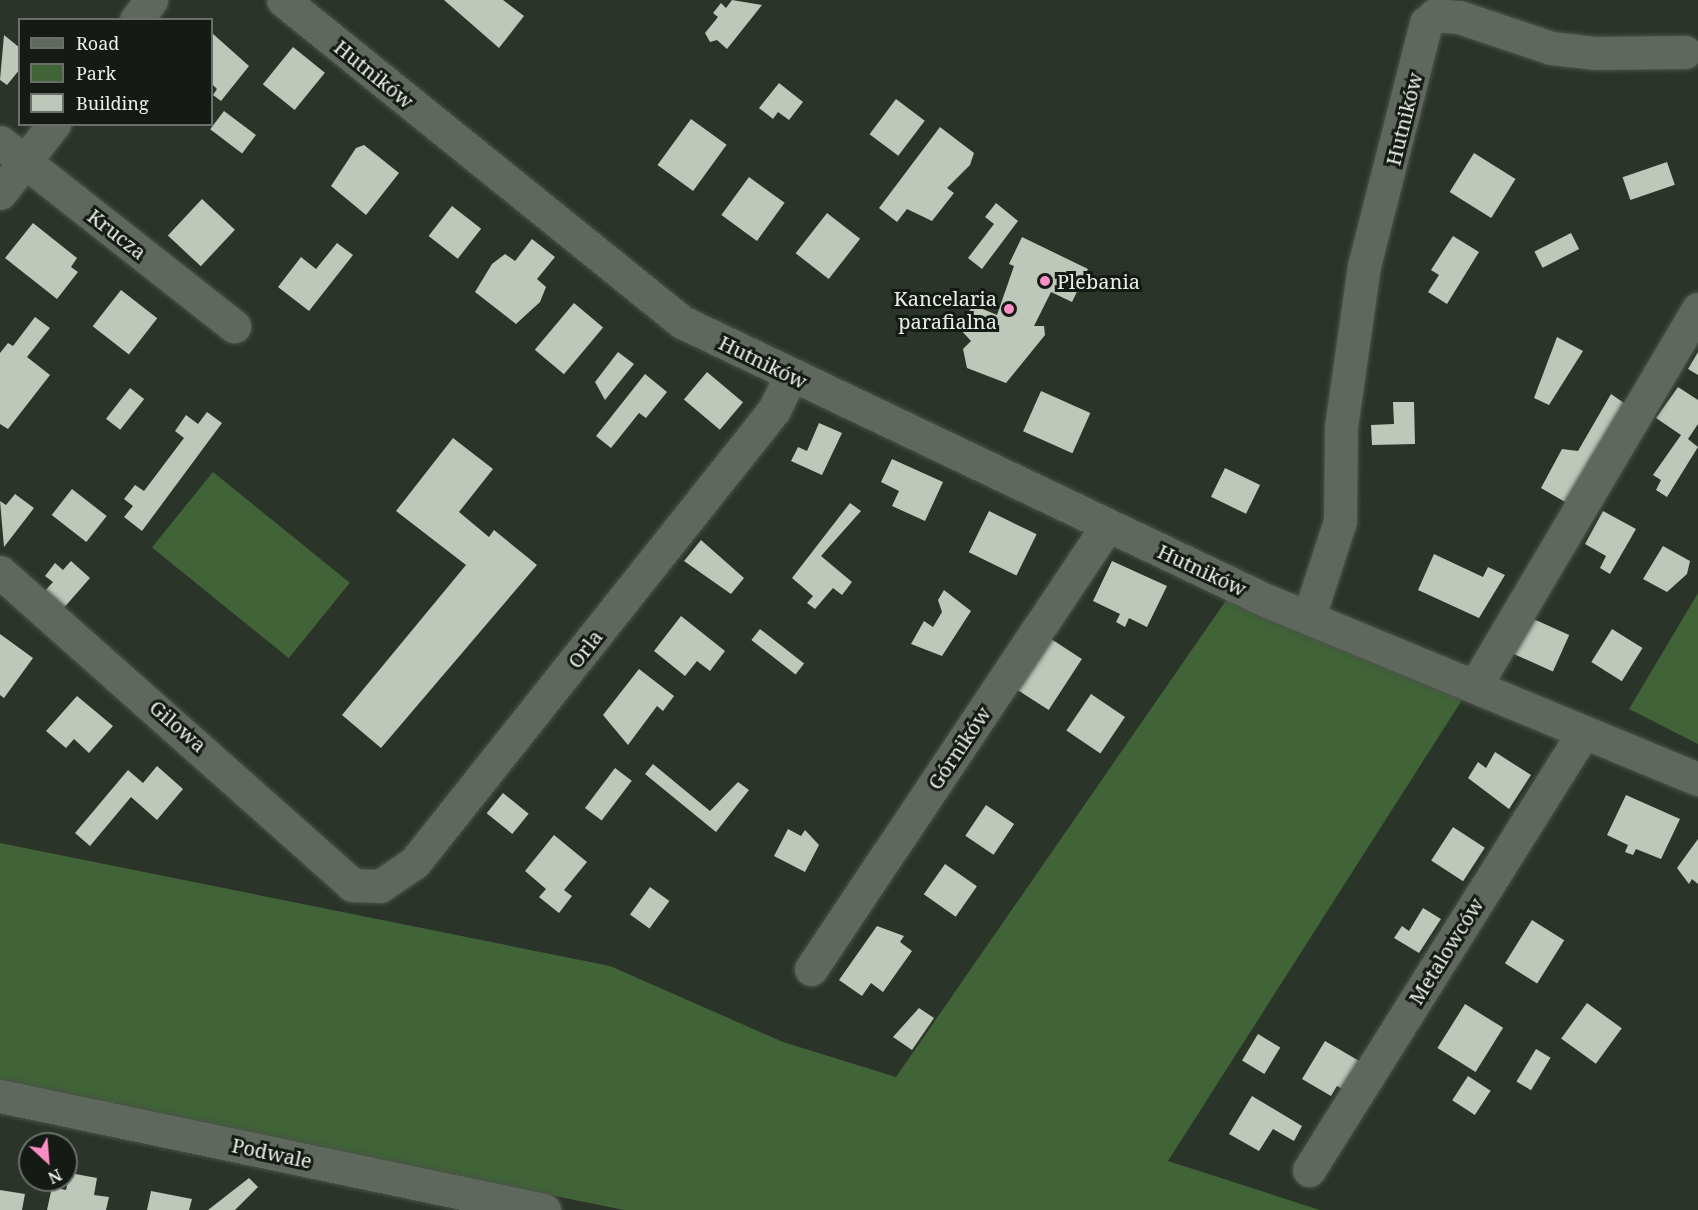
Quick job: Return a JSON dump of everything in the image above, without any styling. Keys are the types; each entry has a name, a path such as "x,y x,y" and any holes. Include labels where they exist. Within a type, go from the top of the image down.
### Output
{"street":[{"path":"138,18 152,0"},
{"name":"Hutników","path":"283,0 682,322 1107,526 1583,733 1698,779"},
{"name":"Hutników","path":"1310,616 1340,521 1341,428 1364,266 1426,23 1435,15 1459,17 1551,48 1594,54 1685,52"},
{"path":"0,193 12,152 51,126"},
{"name":"Krucza","path":"12,152 234,326"},
{"path":"1476,686 1698,309"},
{"name":"Orla","path":"352,885 380,886 415,862 774,410 791,375"},
{"name":"Górników","path":"811,969 1107,526"},
{"name":"Gilowa","path":"0,572 352,885"},
{"name":"Metalowców","path":"1309,1170 1583,733"},
{"name":"Podwale","path":"0,1096 444,1200 544,1210"}],"green space":[{"path":"213,472 350,583 289,658 152,547"},
{"path":"1698,593 1698,744 1629,709"},
{"path":"1227,599 1462,700 1168,1161 1320,1210 624,1210 0,1084 0,843 610,966 783,1042 896,1077"}],"building":[{"path":"444,0 503,0 524,16 499,48"},
{"path":"732,0 762,5 727,49 717,40 710,42 705,33 718,17 713,13 721,3 726,8"},
{"path":"213,34 249,66 221,101 213,95 217,89 213,85"},
{"path":"4,35 18,46 18,71 7,85 0,80"},
{"path":"293,47 325,73 295,110 263,84"},
{"path":"779,83 803,102 789,120 778,112 773,119 759,108"},
{"path":"896,99 925,121 898,156 870,134"},
{"path":"224,111 256,135 242,153 210,129"},
{"path":"691,119 727,145 693,191 657,165"},
{"path":"940,127 974,153 970,165 947,188 954,193 932,221 907,209 897,222 879,208"},
{"path":"364,145 399,173 366,215 331,186 356,148"},
{"path":"1474,153 1516,179 1491,218 1450,192"},
{"path":"1667,162 1675,185 1630,200 1623,177"},
{"path":"749,177 785,203 757,241 721,215"},
{"path":"202,199 235,230 201,266 168,236"},
{"path":"996,203 1018,221 982,269 968,258 994,224 985,217"},
{"path":"452,206 481,229 458,259 429,236"},
{"path":"827,213 860,239 829,279 796,253"},
{"path":"33,223 77,258 71,267 78,272 57,299 5,258"},
{"path":"1571,233 1579,249 1543,268 1534,252"},
{"path":"1453,236 1479,252 1447,304 1428,292 1439,275 1431,270"},
{"path":"1022,237 1088,269 1072,302 1051,292 1034,326 1044,326 1045,335 1006,383 967,368 963,349 971,341 959,328 973,305 997,315 1014,266 1009,264"},
{"path":"532,239 555,257 537,279 546,287 540,302 516,324 475,292 492,264 505,254 515,261"},
{"path":"337,243 353,255 309,311 278,287 301,257 316,269"},
{"path":"121,290 157,318 129,355 93,326"},
{"path":"574,303 603,327 564,374 535,350"},
{"path":"35,317 50,328 27,357 50,375 8,429 0,424 0,353 8,343 13,346"},
{"path":"1557,337 1583,351 1549,405 1534,398"},
{"path":"618,352 634,364 605,400 595,382"},
{"path":"1698,352 1698,375 1688,369"},
{"path":"707,372 743,402 720,430 684,400"},
{"path":"645,374 667,392 646,418 639,413 611,448 596,436"},
{"path":"1678,387 1698,400 1698,424 1688,439 1698,447 1667,497 1656,490 1661,480 1653,475 1681,435 1656,418"},
{"path":"130,388 144,399 120,430 106,419"},
{"path":"1041,391 1090,413 1072,453 1023,431"},
{"path":"1611,394 1627,405 1572,506 1541,488 1562,449 1578,451"},
{"path":"1393,402 1414,402 1415,444 1372,445 1371,425 1394,424"},
{"path":"207,412 222,423 142,531 124,517 133,506 124,499 135,485 144,491 184,438 175,431 186,415 198,424"},
{"path":"819,423 842,433 822,475 791,461 798,447 807,451"},
{"path":"453,438 493,469 459,512 489,537 494,530 537,565 381,748 342,715 466,565 396,511"},
{"path":"892,459 943,482 925,521 892,506 899,491 881,482"},
{"path":"1225,468 1260,485 1246,514 1211,497"},
{"path":"72,489 107,516 86,542 52,515"},
{"path":"15,494 34,508 4,547 0,501 6,505"},
{"path":"850,503 861,511 821,556 852,582 842,595 833,588 815,609 807,603 813,596 792,578"},
{"path":"989,511 1037,534 1016,576 969,552"},
{"path":"1603,511 1636,529 1610,574 1600,568 1606,556 1585,544"},
{"path":"701,540 744,578 731,594 684,561"},
{"path":"1663,546 1690,561 1687,574 1667,592 1643,579"},
{"path":"1434,554 1483,577 1488,567 1505,575 1479,618 1418,590"},
{"path":"71,561 90,578 62,610 43,593 53,582 45,576 55,563 63,570"},
{"path":"1112,561 1167,586 1147,627 1129,618 1125,627 1116,622 1120,614 1093,601"},
{"path":"944,590 971,611 942,656 911,644 924,621 933,627 942,612 938,600"},
{"path":"681,616 725,651 710,671 697,661 685,676 654,651"},
{"path":"1529,617 1569,635 1553,671 1513,654"},
{"path":"760,629 804,663 796,675 751,640"},
{"path":"1612,629 1643,648 1622,681 1591,662"},
{"path":"0,634 33,658 4,698 0,695"},
{"path":"1045,635 1082,659 1049,710 1012,686"},
{"path":"639,669 674,696 663,711 657,706 628,745 603,715"},
{"path":"1091,694 1125,717 1100,753 1066,730"},
{"path":"77,696 113,726 89,753 74,739 66,748 46,731"},
{"path":"1495,752 1531,775 1509,809 1468,778 1478,762 1486,768"},
{"path":"653,764 710,811 738,782 749,790 716,832 645,774"},
{"path":"157,766 183,789 157,820 131,797 90,846 75,833 128,770 143,783"},
{"path":"615,768 632,781 602,821 585,808"},
{"path":"503,793 529,814 512,834 487,813"},
{"path":"1626,795 1680,819 1661,859 1636,849 1633,855 1625,852 1628,845 1607,835"},
{"path":"986,805 1014,824 993,855 965,836"},
{"path":"1453,827 1485,848 1463,881 1431,861"},
{"path":"788,829 801,836 805,830 819,845 805,872 774,856"},
{"path":"554,835 587,862 564,890 572,896 559,913 539,897 546,889 525,871"},
{"path":"1698,839 1698,884 1692,879 1689,884 1677,868"},
{"path":"945,864 977,886 956,917 924,894"},
{"path":"650,887 669,901 649,929 630,915"},
{"path":"1423,908 1441,919 1419,953 1394,938 1402,926 1409,931"},
{"path":"1532,920 1564,940 1537,983 1505,963"},
{"path":"877,926 904,936 900,942 912,951 883,992 871,983 862,996 839,980"},
{"path":"1587,1003 1622,1028 1596,1064 1561,1039"},
{"path":"1465,1004 1503,1028 1476,1072 1437,1048"},
{"path":"919,1008 934,1018 912,1050 893,1037"},
{"path":"1258,1034 1280,1047 1264,1074 1242,1061"},
{"path":"1325,1041 1361,1062 1344,1090 1337,1086 1331,1096 1302,1079"},
{"path":"1536,1049 1551,1058 1531,1090 1516,1082"},
{"path":"1468,1076 1491,1091 1475,1115 1452,1100"},
{"path":"1252,1096 1302,1126 1294,1141 1273,1129 1259,1151 1229,1134"},
{"path":"78,1174 97,1178 94,1195 109,1197 106,1210 47,1210 51,1192 78,1192"},
{"path":"249,1178 258,1187 235,1210 208,1210"},
{"path":"0,1190 25,1194 22,1210 0,1210"},
{"path":"151,1191 192,1199 189,1210 147,1210"}],"place":[{"name":"Plebania","path":"1045,281"},
{"name":"Kancelaria parafialna","path":"1009,309"}]}
